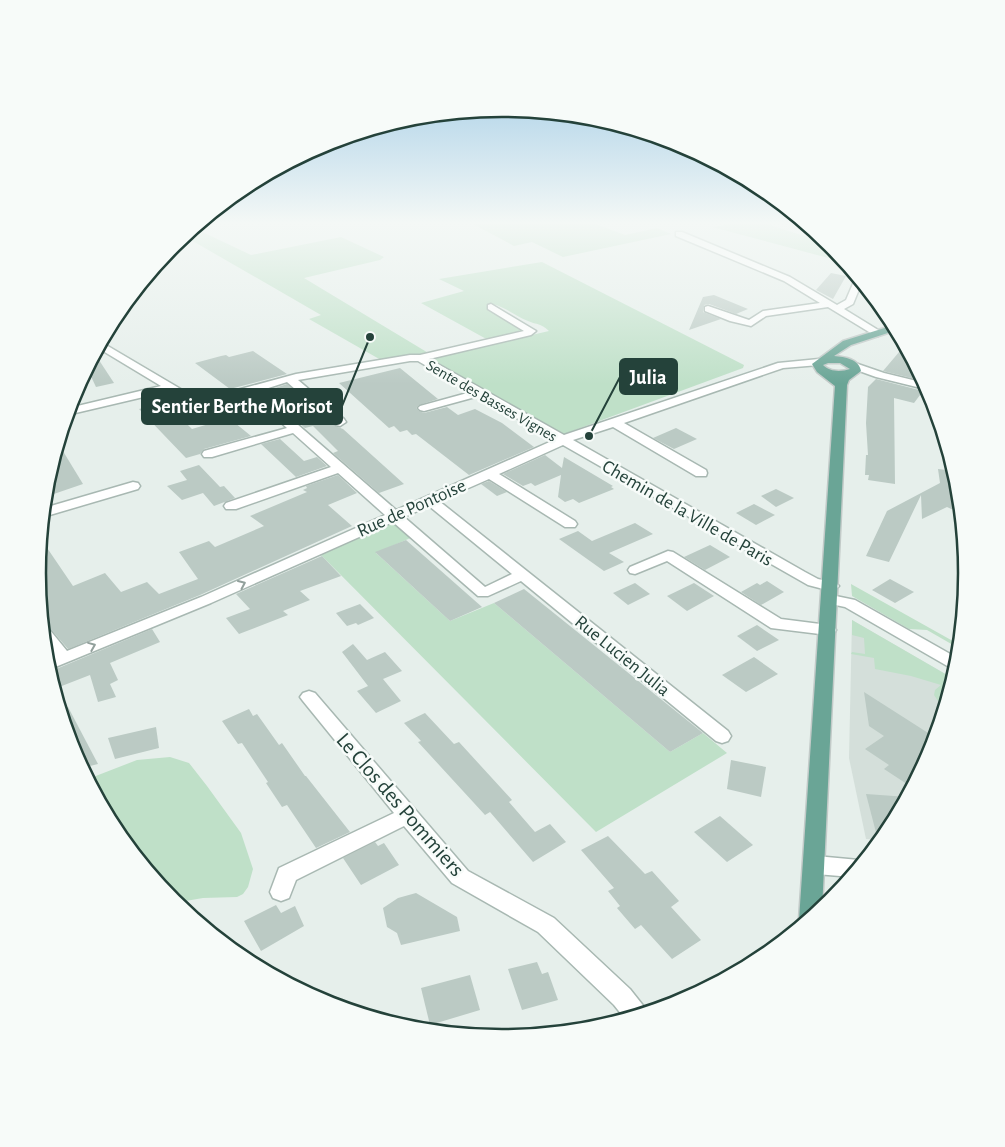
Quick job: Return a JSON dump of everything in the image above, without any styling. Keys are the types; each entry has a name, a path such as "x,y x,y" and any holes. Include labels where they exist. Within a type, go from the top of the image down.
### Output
{"main road":[{"path":"823,366 830,352 845,344 888,330"},
{"path":"811,909 816,865 818,792 828,630 849,372 842,355 845,344"},
{"path":"823,366 849,372"},
{"path":"823,366 849,372"}],"street":[{"path":"785,278 878,333"},
{"path":"708,309 733,319 751,323 763,314 782,310 834,306 850,302 856,286"},
{"name":"Sente des Basses Vignes","path":"105,348 186,396 206,398 290,379 410,358 420,358 527,334 531,331 492,307"},
{"name":"Sente des Basses Vignes","path":"420,358 563,441"},
{"name":"Rue de Pontoise","path":"55,662 206,600 393,515 563,441 782,365 823,366"},
{"path":"849,372 880,376 918,385"},
{"path":"290,379 340,422"},
{"path":"77,410 171,388"},
{"path":"250,389 483,593 523,575"},
{"path":"424,408 478,393"},
{"path":"614,422 702,473"},
{"path":"208,454 295,429"},
{"name":"Chemin de la Ville de Paris","path":"563,441 831,593"},
{"path":"231,506 339,468"},
{"path":"489,473 570,524"},
{"path":"50,511 133,486"},
{"name":"Rue Lucien Julia","path":"429,499 722,736"},
{"path":"635,570 668,555 777,624 828,630"},
{"path":"831,593 950,662"},
{"path":"52,643 64,658"},
{"name":"Le Clos des Pommiers","path":"309,697 460,876 546,925 622,997 633,1010"},
{"path":"281,892 287,874 408,815"},
{"path":"816,865 851,868"}],"shaded area":[{"path":"852,620 947,675 935,720 912,775 898,802 873,839 866,839 849,758"}],"green space":[{"path":"256,278 306,278 304,278 430,354 381,360 309,319 321,315"},
{"path":"572,278 744,365 743,368 564,434 429,359 549,331 541,325 523,319 502,307 492,304 525,329 524,332 490,341 421,303 464,291 439,279"},
{"path":"396,520 415,536 376,553 450,621 494,603 670,752 703,733 727,753 596,832 321,555"},
{"path":"851,584 954,641 953,645 927,630 909,629 852,596"},
{"path":"852,620 947,675 940,702 934,695 935,690 941,685 911,676 875,669 874,658 851,654 852,652 865,654 864,638 852,635"},
{"path":"170,757 189,763 241,833 253,869 248,887 243,894 237,897 203,898 185,901 159,874 123,827 94,777 137,760"}],"building":[{"path":"827,278 845,278 833,299 816,290"},
{"path":"714,295 748,309 736,314 709,304 704,305 703,312 721,319 689,330 703,297"},
{"path":"901,350 915,379 883,371"},
{"path":"253,351 287,374 230,389 195,363 221,356 226,355 229,357"},
{"path":"99,360 114,383 96,387 91,376"},
{"path":"400,368 438,399 419,405 416,408 419,411 424,413 447,407 458,415 475,409 502,423 534,447 469,475 416,434 412,435 407,430 400,432 394,426 389,428 339,383"},
{"path":"876,379 920,390 921,393 914,403 894,398 895,484 868,480 869,475 865,475 866,455 868,455 866,423 868,387"},
{"path":"287,384 335,426 343,429 404,484 379,493 333,453 338,451 313,426 305,428 263,392"},
{"path":"158,404 171,421 181,418 192,429 229,418 251,436 204,449 200,454 186,458 139,409"},
{"path":"676,428 697,439 674,449 653,438"},
{"path":"280,439 304,461 317,457 327,466 296,477 261,444"},
{"path":"63,451 83,484 53,494"},
{"path":"545,455 562,468 564,457 613,486 611,487 614,489 579,503 573,499 565,502 558,497 561,475 535,486 531,483 523,486 503,474"},
{"path":"199,465 220,487 224,486 235,498 214,506 203,493 182,500 167,486 187,480 180,471"},
{"path":"938,469 947,470 954,510 947,507 922,519 921,495 889,562 866,556 887,511 940,483"},
{"path":"338,475 357,493 328,505 352,526 200,595 68,649 49,628 46,574 47,548 73,586 105,573 121,592 147,582 159,594 198,579 179,552 209,541 215,547 264,526 250,516 307,492 303,490 307,488 306,486"},
{"path":"489,481 507,492 497,496 481,484"},
{"path":"776,489 794,498 776,507 761,496"},
{"path":"754,504 775,515 756,525 736,513"},
{"path":"635,523 653,534 609,553 624,562 604,571 559,539 578,531 592,541"},
{"path":"406,540 482,607 450,621 375,552"},
{"path":"710,545 730,557 705,570 684,557"},
{"path":"322,556 341,576 300,591 310,600 283,611 288,615 239,634 226,618 250,609 236,594"},
{"path":"890,579 914,592 895,603 872,590"},
{"path":"767,581 784,592 761,605 741,592 757,583 760,585"},
{"path":"635,583 650,594 628,605 613,593"},
{"path":"694,583 714,596 687,611 667,596"},
{"path":"524,589 703,733 670,752 494,603"},
{"path":"360,604 374,618 358,625 356,623 347,626 336,613"},
{"path":"757,625 779,640 757,651 737,636"},
{"path":"152,629 160,642 110,663 118,680 110,684 116,697 98,702 90,675 61,686 56,669"},
{"path":"353,644 367,660 385,652 402,671 383,679 401,701 376,713 357,691 368,686 342,652"},
{"path":"754,657 778,674 746,692 722,675"},
{"path":"864,692 930,734 907,784 884,769 889,765 865,749 884,736 869,726"},
{"path":"68,707 98,764 89,766 66,708"},
{"path":"249,709 253,716 257,714 279,745 282,743 305,776 350,832 316,848 287,805 282,807 242,743 238,744 222,721"},
{"path":"425,713 454,744 459,742 512,800 509,802 535,832 550,824 566,842 533,862 490,812 485,815 418,742 421,741 404,723"},
{"path":"156,727 159,748 115,759 108,738"},
{"path":"731,760 766,767 761,797 727,789"},
{"path":"866,794 901,796 882,827 876,834"},
{"path":"720,816 753,845 727,862 694,832"},
{"path":"608,836 645,874 652,871 679,901 671,907 701,940 672,959 641,925 635,929 617,908 620,906 608,891 614,888 581,850"},
{"path":"375,842 378,846 384,843 399,865 361,885 343,858"},
{"path":"416,893 457,917 460,931 401,945 397,933 387,927 383,908 398,898"},
{"path":"276,905 281,913 295,906 304,926 261,951 244,921"},
{"path":"537,962 542,974 548,972 558,1000 522,1010 508,969"},
{"path":"470,975 480,1010 430,1024 421,988"}],"place":[{"name":"Sentier Berthe Morisot","path":"370,337"},
{"name":"Julia","path":"589,436"}]}
